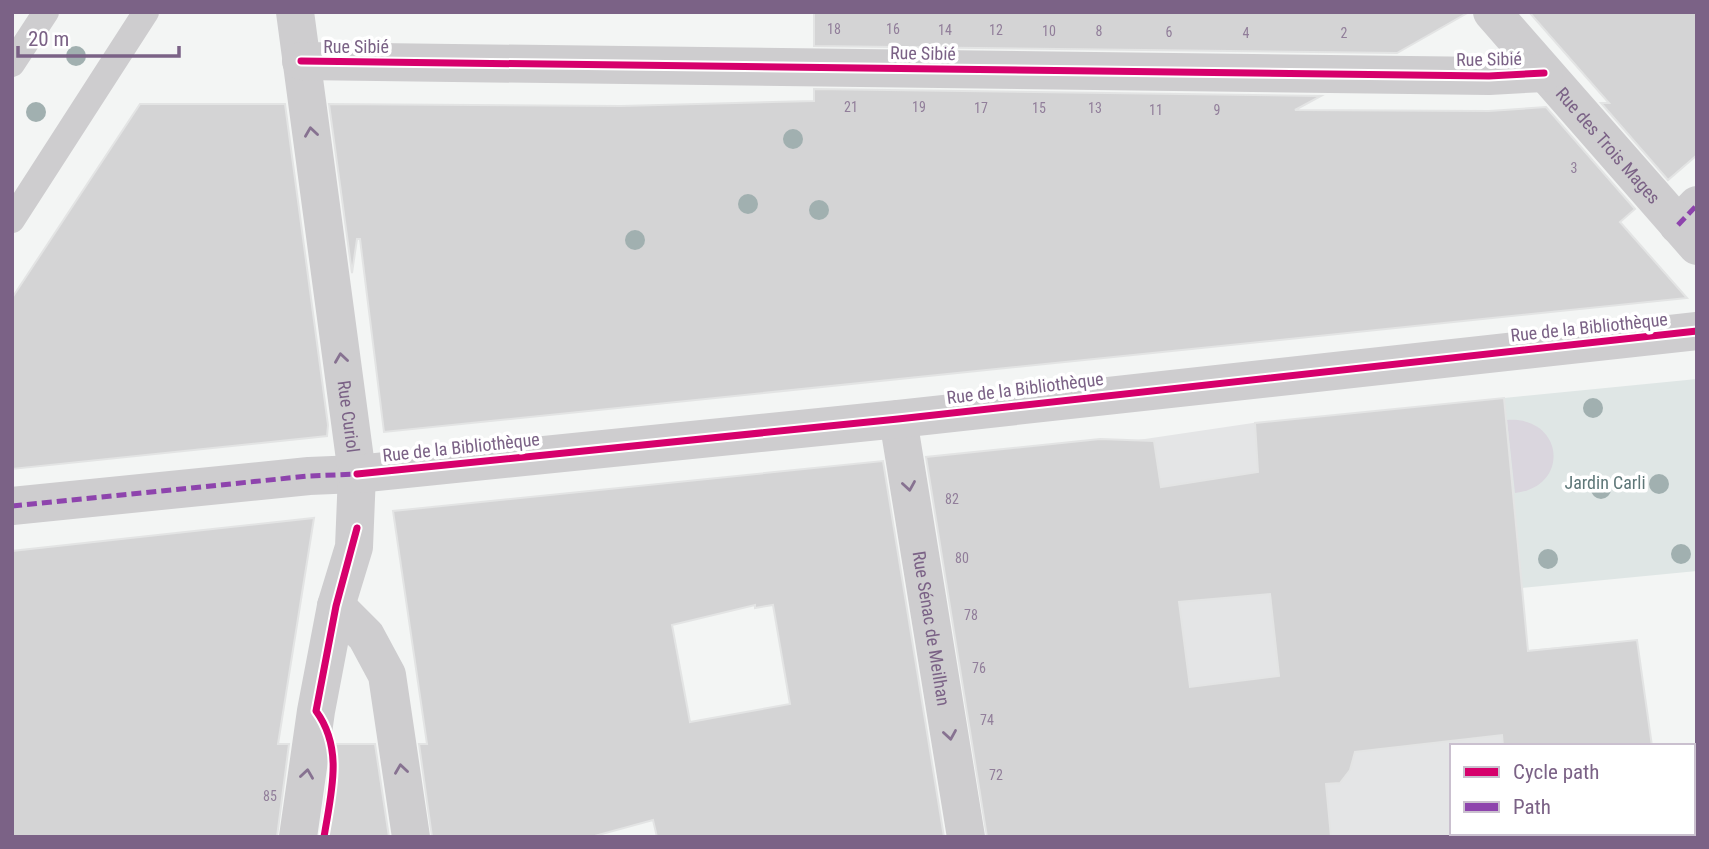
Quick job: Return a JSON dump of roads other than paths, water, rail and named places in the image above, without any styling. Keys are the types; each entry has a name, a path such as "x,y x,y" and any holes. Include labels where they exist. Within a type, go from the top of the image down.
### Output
{"street":[{"name":"Rue Curiol","path":"295,12 356,474 357,528 336,606 316,711 298,837"},
{"name":"Rue des Trois Mages","path":"1492,12 1544,73 1690,226"},
{"name":"Rue Sibié","path":"301,61 1489,76 1544,73"},
{"name":"Rue de la Bibliothèque","path":"12,506 898,419 1697,331"},
{"name":"Rue Sénac de Meilhan","path":"898,419 966,837"},
{"path":"336,606 366,636 387,675 411,837"}],"lane":[{"path":"12,64 46,12"},
{"path":"12,220 146,12"}],"park label":[{"name":"Jardin Carli","path":"1605,482"}]}
